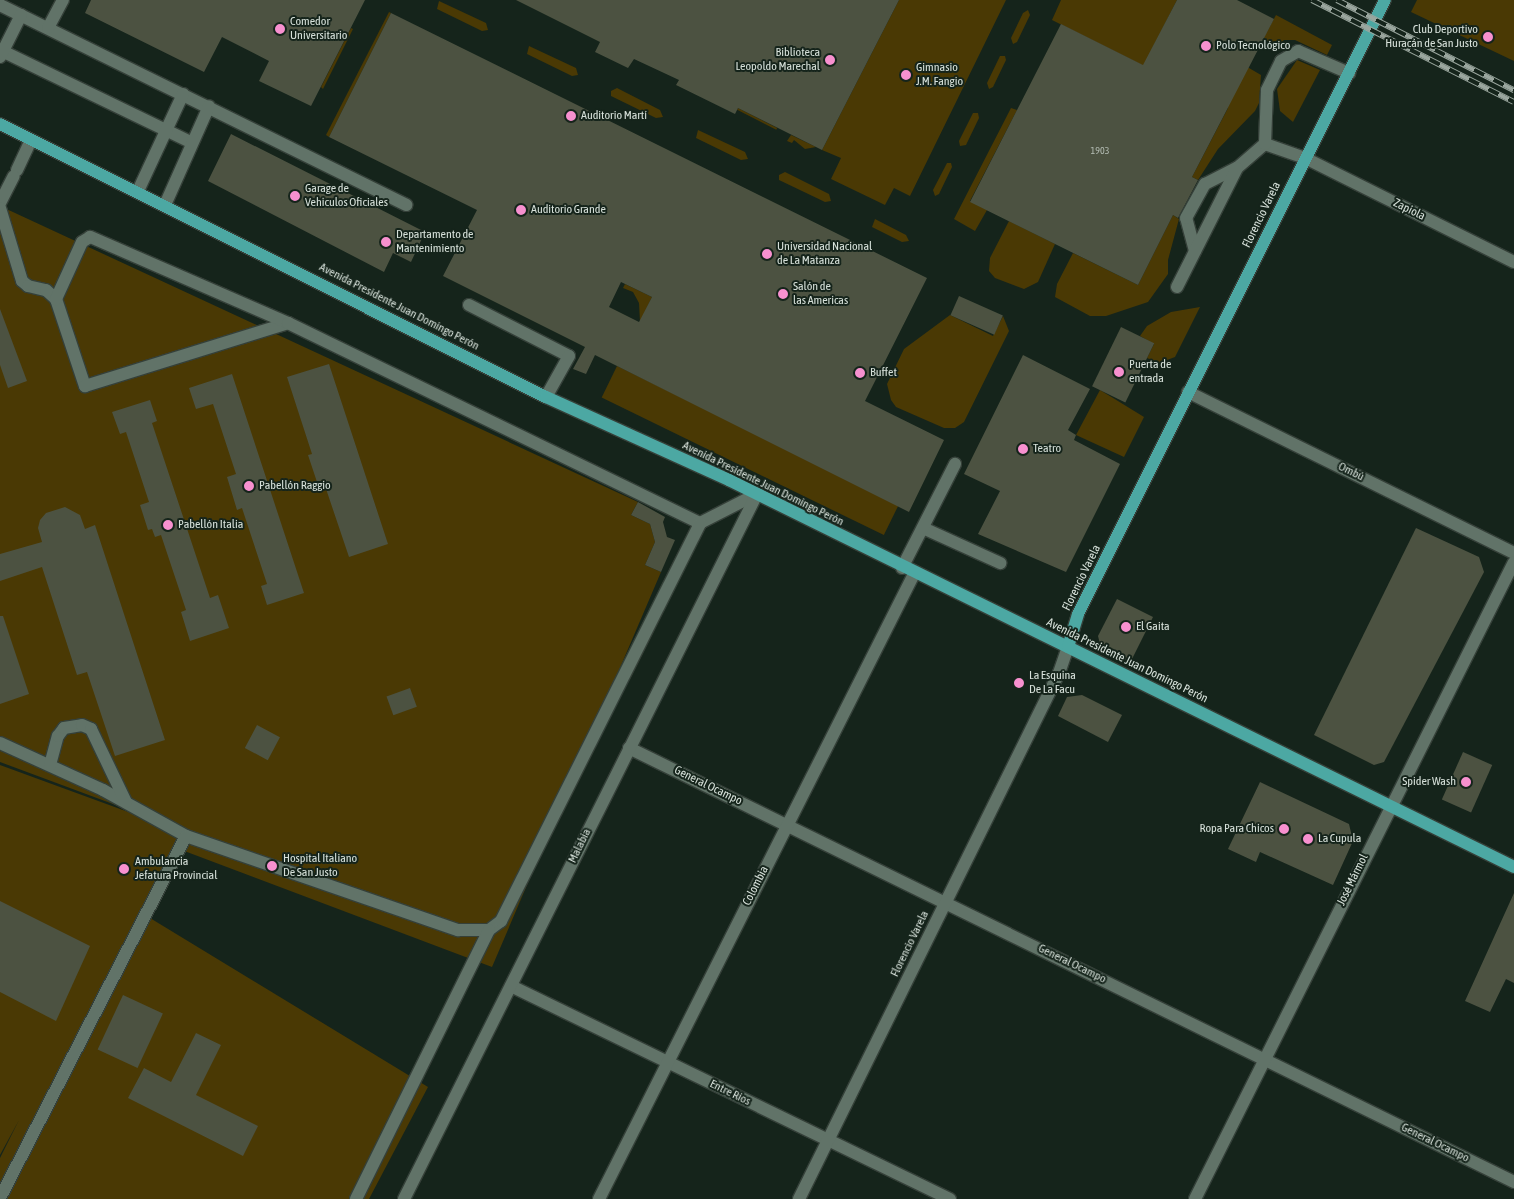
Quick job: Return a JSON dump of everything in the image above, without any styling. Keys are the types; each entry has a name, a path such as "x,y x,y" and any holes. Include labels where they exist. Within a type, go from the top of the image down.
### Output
{"main road":[{"name":"Florencio Varela","path":"1068,647 1078,614 1385,0"},
{"name":"Avenida Presidente Juan Domingo Perón","path":"0,124 138,191 546,397 757,494 914,574 1068,647 1514,867"}],"street":[{"path":"48,28 62,0"},
{"path":"0,5 406,205"},
{"path":"21,15 1,56 192,142"},
{"path":"1195,251 1186,218 1204,184 1237,168 1265,144 1267,90 1281,60 1298,51 1348,73"},
{"path":"138,191 183,94"},
{"path":"164,205 208,106"},
{"path":"0,202 31,140"},
{"name":"Zapiola","path":"1265,144 1305,158 1514,262"},
{"path":"1177,287 1237,168"},
{"path":"0,208 22,281 28,286 46,290 56,299 85,386 288,323"},
{"path":"56,299 82,242 90,237 288,323 700,522"},
{"path":"469,305 569,356 546,397"},
{"name":"Ombú","path":"1188,392 1514,552"},
{"path":"902,568 955,464"},
{"path":"356,1199 489,930 501,921 700,522 757,494"},
{"name":"Malabia","path":"404,1199 757,494"},
{"path":"923,528 1000,564"},
{"name":"José Mármol","path":"1195,1199 1390,806 1514,562"},
{"name":"Colombia","path":"600,1199 666,1061 914,574"},
{"name":"Florencio Varela","path":"799,1199 1059,673 1068,647"},
{"path":"50,765 58,736 64,728 82,725 91,729 126,802"},
{"path":"0,743 126,802 186,836 458,930 489,930"},
{"name":"General Ocampo","path":"629,748 788,824 1514,1182"},
{"path":"0,1198 186,836"},
{"name":"Entre Ríos","path":"511,986 950,1199"}],"shaded area":[{"name":"Gimnasio J.M. Fangio","path":"899,0 1006,0 910,196 894,188 885,205 831,179 841,158 822,150"},
{"path":"1061,0 1177,0 1149,55 1249,68 1261,75 1259,103 1255,111 1218,149 1198,180 1192,177 1228,108 1052,20"},
{"name":"Club Deportivo Huracán de San Justo","path":"1417,0 1514,0 1514,61 1411,12"},
{"path":"439,1 486,23 488,30 482,31 437,9"},
{"path":"1028,10 1030,15 1017,42 1013,44 1011,38 1023,13"},
{"path":"389,12 391,13 329,137 326,135"},
{"path":"1276,15 1332,45 1327,55 1295,40 1284,40 1275,48 1266,44 1264,37"},
{"path":"351,28 353,29 323,89 321,87"},
{"path":"529,46 576,68 578,75 572,76 527,54"},
{"path":"1000,56 1005,56 1006,60 993,87 989,89 987,83"},
{"path":"1297,60 1320,70 1293,122 1280,111 1277,89"},
{"path":"617,88 660,110 663,117 656,118 611,96 611,91"},
{"path":"738,108 777,128 776,130 737,110"},
{"path":"1011,108 1017,110 970,201 987,210 975,231 954,219"},
{"path":"973,113 978,113 979,118 966,145 960,146 959,141"},
{"path":"698,130 745,152 748,159 741,160 696,138"},
{"path":"791,135 816,147 805,149 794,140 792,143 787,141"},
{"path":"947,163 951,163 952,167 939,194 935,196 933,190"},
{"path":"785,172 829,194 831,201 825,202 779,180 779,175"},
{"name":"Hospital Italiano De San Justo","path":"0,206 638,502 631,515 650,524 655,542 645,565 661,572 492,967 179,849 150,918 428,1087 369,1199 0,1199 0,1158 19,1120 0,1155 0,765 451,930 0,762"},
{"path":"1173,215 1179,219 1168,260 1168,274 1148,302 1106,316 1090,316 1055,297 1057,284 1073,253 1138,285"},
{"path":"875,219 906,235 909,241 902,242 872,227"},
{"path":"1009,221 1055,244 1038,282 1024,289 995,278 989,271 990,258"},
{"path":"625,284 652,297 640,322 639,303 633,292 623,288"},
{"path":"1200,307 1175,357 1159,363 1147,358 1154,344 1140,336 1147,326 1171,312"},
{"path":"950,315 993,336 1003,316 1009,331 964,422 955,428 944,428 896,407 891,400 887,384 904,349"},
{"path":"617,366 899,504 884,535 602,397"},
{"path":"1100,390 1144,417 1124,457 1076,435"}],"building":[{"path":"91,0 365,0 311,106 259,81 269,61 222,37 204,72 85,13"},
{"path":"516,0 899,0 822,150 738,108 735,114 676,85 679,80 634,59 628,68 595,52 600,42"},
{"path":"1177,0 1237,0 1274,19 1192,177 1198,180 1178,218 1173,215 1138,285 970,202 1061,24 1143,65"},
{"path":"391,13 927,278 865,401 944,440 909,512 595,355 586,374 573,369 585,347 443,276 477,210 329,137","holes":["621,282 652,297 639,322 609,307"]},
{"path":"231,134 425,232 411,262 393,253 384,272 208,181"},
{"path":"959,296 1003,316 994,335 950,315"},
{"path":"0,309 27,381 8,388 0,365"},
{"name":"Puerta de entrada","path":"1121,327 1154,343 1125,403 1092,386"},
{"name":"Teatro","path":"1023,355 1090,389 1068,430 1076,435 1074,440 1120,464 1066,572 978,534 1000,491 964,474"},
{"path":"329,364 388,544 349,557 323,480 317,482 308,455 312,454 287,377"},
{"name":"Pabellón Raggio","path":"232,374 304,593 267,605 261,586 267,584 242,508 237,510 227,477 236,474 213,404 196,409 189,388"},
{"name":"Pabellón Italia","path":"150,400 157,421 152,423 210,598 218,595 229,628 190,641 181,612 186,610 161,535 155,537 152,529 148,530 140,505 149,502 126,432 120,434 112,412"},
{"path":"638,502 665,517 663,522 667,537 675,540 661,572 645,565 655,542 650,524 631,515"},
{"path":"65,507 80,515 85,529 95,525 165,740 115,756 87,672 77,675 42,567 0,581 0,554 42,542 38,528 40,520 46,513"},
{"path":"1416,528 1479,557 1484,572 1384,762 1374,765 1314,735"},
{"name":"El Gaita","path":"1117,599 1153,617 1130,663 1101,648 1098,636"},
{"path":"0,616 3,616 29,694 0,704"},
{"path":"410,688 417,707 393,715 387,697"},
{"path":"1082,695 1122,715 1108,742 1058,716 1067,697"},
{"path":"257,725 280,737 268,760 245,748"},
{"name":"Spider Wash","path":"1463,752 1492,765 1471,813 1442,800"},
{"path":"1260,782 1349,824 1353,841 1333,885 1260,852 1256,862 1228,849"},
{"path":"1514,893 1514,983 1506,979 1490,1012 1465,1001"},
{"path":"0,901 90,946 56,1021 0,992"},
{"path":"123,995 163,1014 138,1068 98,1049"},
{"path":"196,1033 221,1045 196,1095 258,1126 243,1156 128,1098 144,1068 171,1082"}],"railway":[{"path":"1312,0 1514,102"},
{"path":"1337,0 1514,90"}],"place":[{"name":"Comedor Universitario","path":"280,29"},
{"name":"Club Deportivo Huracán de San Justo","path":"1488,37"},
{"name":"Polo Tecnológico","path":"1206,46"},
{"name":"Biblioteca Leopoldo Marechal","path":"830,60"},
{"name":"Gimnasio J.M. Fangio","path":"906,75"},
{"name":"Auditorio Martí","path":"571,116"},
{"name":"Garage de Vehiculos Oficiales","path":"295,196"},
{"name":"Auditorio Grande","path":"521,210"},
{"name":"Departamento de Mantenimiento","path":"386,242"},
{"name":"Universidad Nacional de La Matanza","path":"767,254"},
{"name":"Salón de las Americas","path":"783,294"},
{"name":"Puerta de entrada","path":"1119,372"},
{"name":"Buffet","path":"860,373"},
{"name":"Teatro","path":"1023,449"},
{"name":"Pabellón Raggio","path":"249,486"},
{"name":"Pabellón Italia","path":"168,525"},
{"name":"El Gaita","path":"1126,627"},
{"name":"La Esquina De La Facu","path":"1019,683"},
{"name":"Spider Wash","path":"1466,782"},
{"name":"Ropa Para Chicos","path":"1284,829"},
{"name":"La Cupula","path":"1308,839"},
{"name":"Hospital Italiano De San Justo","path":"272,866"},
{"name":"Ambulancia Jefatura Provincial","path":"124,869"}]}
